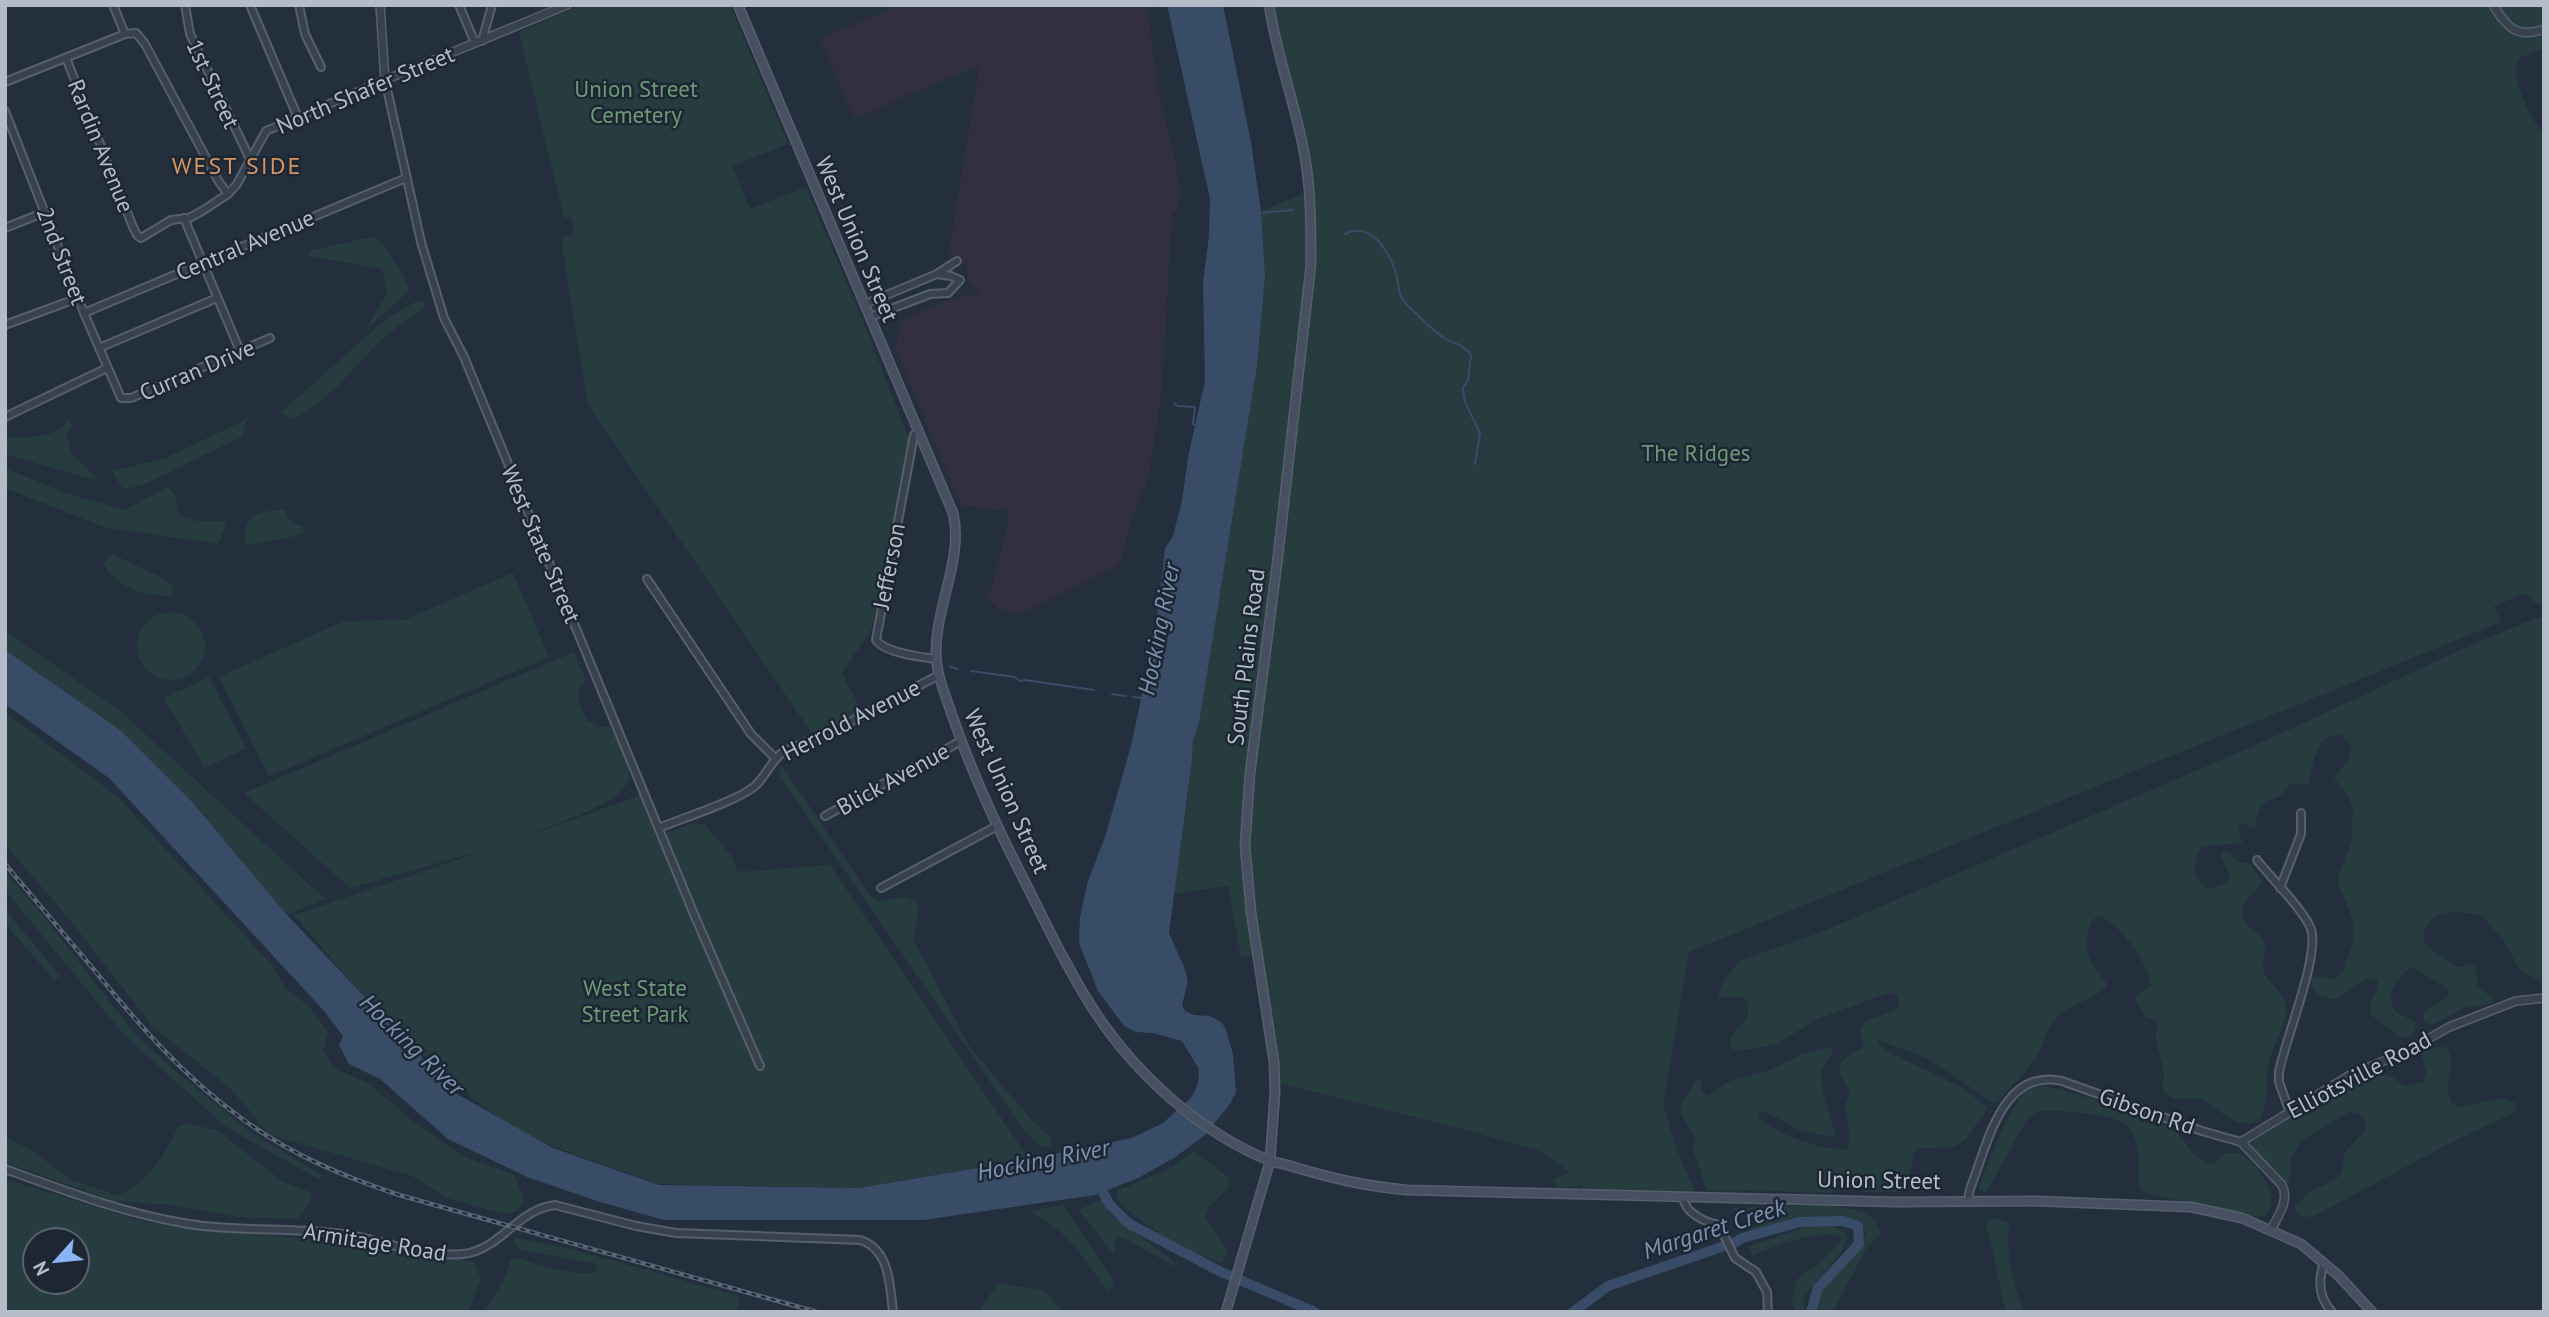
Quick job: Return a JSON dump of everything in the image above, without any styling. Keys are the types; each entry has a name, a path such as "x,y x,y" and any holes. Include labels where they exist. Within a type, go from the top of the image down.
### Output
{"main road":[{"name":"West Union Street","path":"738,5 955,518 955,543 938,628 936,659 961,741 997,826 1089,1003 1125,1051 1168,1095 1200,1121 1270,1161"},
{"name":"South Plains Road","path":"1226,1312 1270,1161 1275,1092 1274,1062 1251,912 1245,845 1250,772 1311,264 1305,156 1269,5"},
{"name":"Union Street","path":"1270,1161 1354,1184 1407,1190 1897,1202 1968,1200 2190,1207 2242,1218 2301,1244 2324,1262 2372,1312"}],"street":[{"path":"113,5 125,34"},
{"name":"1st Street","path":"185,5 190,34 250,159"},
{"path":"250,5 298,118"},
{"path":"299,5 305,34 321,67"},
{"name":"West State Street","path":"380,5 385,80 421,242 444,318 464,357 760,1066"},
{"path":"460,5 478,42"},
{"path":"478,42 492,5"},
{"name":"North Shafer Street","path":"136,234 143,238 171,220 184,218 211,206 228,194 237,184 266,131 567,5"},
{"path":"2493,5 2512,29 2525,33 2544,29"},
{"path":"5,82 125,34 136,33 141,37 228,194"},
{"name":"Rardin Avenue","path":"66,58 136,234"},
{"name":"2nd Street","path":"5,111 84,313 117,391 124,400"},
{"name":"Central Avenue","path":"84,313 407,178"},
{"path":"5,228 45,212"},
{"path":"184,218 240,351"},
{"path":"865,304 937,274 957,261"},
{"path":"870,317 930,294 947,293 960,280 937,274"},
{"path":"905,288 911,301"},
{"path":"5,325 78,298"},
{"path":"99,348 217,298"},
{"name":"Curran Drive","path":"124,400 270,338"},
{"path":"5,417 107,368"},
{"name":"Jefferson","path":"918,430 914,435 876,640 881,646 905,654 936,659"},
{"path":"647,579 751,734 775,758"},
{"name":"Herrold Avenue","path":"659,828 745,793 759,782 775,758 783,752 848,723 939,675"},
{"name":"Blick Avenue","path":"825,816 961,741"},
{"path":"2280,888 2301,834 2301,813"},
{"path":"881,888 997,826"},
{"path":"2257,860 2305,918 2313,938 2303,988 2279,1072 2279,1082 2289,1111"},
{"name":"Elliotsville Road","path":"2241,1142 2350,1075 2405,1052 2449,1027 2516,1001 2544,998"},
{"name":"Gibson Rd","path":"1968,1200 2004,1105 2012,1094 2026,1083 2038,1079 2054,1079 2241,1142"},
{"path":"2241,1142 2286,1192 2286,1198 2271,1230"},
{"name":"Armitage Road","path":"5,1169 85,1198 187,1224 344,1234 437,1253 460,1254 483,1249 524,1217 541,1208 555,1205 636,1226 676,1233 860,1240 875,1247 883,1259 893,1312"},
{"path":"1683,1197 1689,1212 1720,1225 1735,1258 1756,1272 1766,1292 1768,1312"},
{"path":"2324,1262 2318,1278 2328,1310"}],"shaded area":[{"path":"900,5 1147,5 1157,84 1175,158 1180,193 1178,209 1172,215 1161,397 1148,479 1132,516 1119,565 1022,613 997,608 988,599 1009,520 1007,511 961,505 895,348 902,320 946,301 980,293 970,284 966,265 949,252 980,66 855,119 820,39"}],"green space":[{"name":"Union Street Cemetery","path":"583,5 730,5 788,144 732,166 750,209 806,187 910,441 871,630 842,673 861,710 813,735 588,405 561,238 574,235 571,217 564,218 519,32"},
{"name":"The Ridges","path":"1269,5 2544,5 2544,48 2520,58 2516,73 2527,106 2535,123 2544,133 2544,603 2539,605 2524,594 2494,606 2501,622 1689,952 1663,1105 1677,1150 1697,1197 1583,1194 1582,1185 1559,1189 1553,1180 1570,1172 1539,1151 1467,1130 1274,1082 1256,954 1241,957 1228,886 1174,894 1193,739 1199,723 1257,366 1265,276 1261,211 1308,192 1305,156"},
{"path":"374,236 395,262 409,291 365,330 388,293 382,269 308,256 310,251"},
{"path":"419,300 427,304 380,341 318,403 291,419 280,413 385,320"},
{"path":"68,418 72,427 66,435 72,454 101,482 5,454 5,438 49,434 63,425"},
{"path":"247,419 242,437 143,485 123,489 112,471 166,458"},
{"path":"5,468 63,492 125,510 168,487 175,495 179,515 197,521 227,521 218,544 104,527 5,488"},
{"path":"285,509 288,519 303,527 304,532 245,546 247,525 253,515"},
{"path":"112,554 166,580 173,587 171,596 152,595 132,589 116,579 103,564"},
{"path":"513,573 549,657 269,776 219,677 344,621 404,620"},
{"path":"164,612 178,612 190,617 200,627 205,646 200,665 190,675 178,680 164,680 152,675 142,665 137,653 137,639 142,627 152,617"},
{"path":"2544,615 2544,983 2520,971 2504,941 2481,915 2453,912 2430,922 2425,929 2423,940 2429,948 2458,967 2471,964 2475,967 2478,986 2493,999 2491,1004 2463,1008 2431,1026 2423,1021 2424,1012 2448,997 2449,992 2447,988 2414,968 2409,968 2393,987 2391,998 2395,1011 2416,1023 2415,1032 2402,1038 2371,1015 2370,1006 2377,989 2377,980 2360,982 2336,999 2315,992 2311,979 2315,976 2334,979 2344,970 2353,942 2354,923 2339,885 2339,875 2351,842 2353,809 2348,796 2334,778 2349,759 2351,745 2341,735 2333,736 2321,744 2308,784 2290,784 2282,794 2262,806 2255,829 2238,824 2242,843 2204,846 2200,848 2196,860 2197,877 2210,889 2224,884 2230,877 2221,856 2223,852 2228,852 2239,862 2249,863 2263,883 2246,902 2242,914 2248,926 2264,942 2263,970 2281,995 2286,1011 2268,1066 2264,1111 2257,1121 2236,1121 2204,1101 2172,1098 2164,1091 2164,1071 2156,1040 2156,1022 2155,1019 2146,1018 2134,997 2151,986 2150,977 2123,934 2114,925 2097,916 2088,932 2088,950 2090,959 2106,982 2106,987 2055,1019 2035,1059 1995,1104 1927,1058 1878,1040 1886,1051 1963,1088 1988,1108 1965,1140 1953,1147 1917,1149 1908,1182 1900,1192 1864,1192 1861,1183 1852,1179 1827,1193 1707,1191 1693,1149 1696,1140 1680,1112 1682,1103 1696,1080 1701,1081 1701,1091 1708,1096 1730,1081 1770,1070 1803,1054 1831,1047 1833,1052 1823,1068 1822,1079 1836,1137 1801,1131 1764,1111 1759,1112 1758,1117 1776,1130 1800,1140 1825,1147 1847,1149 1849,1133 1846,1106 1850,1093 1840,1072 1840,1063 1863,1048 1863,1025 1892,1011 1900,1004 1897,995 1888,993 1815,1020 1779,1043 1734,1050 1730,1047 1731,1038 1748,1016 1748,1003 1738,997 1717,999 1723,982 1739,961 1821,932 2256,745 2473,644"},
{"path":"5,631 118,709 325,899 287,915 193,803 5,650"},
{"name":"West State Street Park","path":"574,652 586,681 578,696 588,723 592,721 597,727 612,727 629,773 626,784 606,802 536,833 640,795 656,837 693,823 705,825 732,856 738,872 830,865 1029,1159 859,1188 659,1184 552,1146 510,1126 471,1097 427,1058 354,985 294,915 498,846 350,888 244,793"},
{"path":"209,677 246,748 205,768 164,698"},
{"path":"5,712 118,797 270,963 286,989 310,1007 328,1032 323,1051 334,1068 371,1085 410,1119 462,1156 515,1175 524,1202 520,1207 504,1214 447,1198 412,1176 270,1135 230,1088 153,1027 70,920 5,844"},
{"path":"782,766 870,895 878,901 906,897 915,901 919,909 913,939 969,1046 1051,1139 1051,1148 1041,1147 1023,1129 778,774"},
{"path":"5,871 135,1034 174,1070 253,1134 324,1176 318,1179 226,1127 125,1036 5,890"},
{"path":"5,909 60,976 54,980 5,923"},
{"path":"2439,1046 2448,1048 2450,1055 2448,1087 2451,1102 2459,1107 2506,1099 2515,1103 2516,1112 2454,1141 2318,1214 2300,1216 2294,1208 2310,1191 2336,1179 2342,1172 2345,1152 2365,1131 2366,1121 2359,1114 2349,1112 2301,1141 2291,1158 2289,1185 2255,1152 2251,1143 2314,1101 2380,1075 2389,1075 2405,1086 2423,1082 2426,1072 2421,1053"},
{"path":"2043,1085 2134,1111 2162,1122 2177,1133 2203,1161 2212,1164 2230,1153 2245,1157 2258,1170 2268,1186 2271,1200 2268,1211 2265,1216 2250,1216 2140,1190 2136,1141 2128,1127 2099,1116 2058,1111 2039,1112 2026,1121 1986,1193 1978,1188 2001,1131 2025,1090"},
{"path":"187,1123 218,1131 282,1181 312,1193 310,1203 297,1219 238,1217 170,1205 113,1201 5,1162 5,1137 30,1149 72,1180 117,1195 142,1180 161,1159 179,1126"},
{"path":"1194,1151 1227,1176 1230,1186 1208,1207 1205,1217 1227,1250 1222,1263 1166,1237 1139,1219 1118,1200 1117,1191 1170,1168"},
{"path":"5,1179 144,1222 387,1248 474,1262 481,1279 468,1312 5,1312"},
{"path":"1103,1198 1108,1213 1177,1264 1174,1266 1125,1239 1116,1237 1114,1255 1079,1210"},
{"path":"1063,1205 1115,1283 1109,1291 1062,1233 1028,1211"},
{"path":"1829,1205 1868,1215 1878,1226 1880,1235 1868,1245 1833,1312 1817,1312 1821,1294 1866,1234 1861,1225 1846,1217 1820,1217 1751,1233 1749,1228 1780,1219 1763,1212 1737,1214 1732,1208"},
{"path":"1994,1217 2009,1223 2011,1269 2024,1312 2006,1312 1986,1222"},
{"path":"1813,1225 1832,1226 1847,1234 1843,1250 1803,1298 1805,1312 1795,1312 1792,1299 1796,1282 1802,1274 1818,1265 1843,1238 1834,1235 1811,1237 1784,1243 1752,1256 1749,1246"},
{"path":"515,1238 599,1257 738,1296 740,1299 736,1312 484,1312 505,1278 511,1258 574,1272 596,1272 597,1267 593,1263 519,1250 513,1242"},
{"path":"998,1283 1042,1290 1063,1312 978,1312"}],"water":[{"name":"Hocking River","path":"1167,5 1223,5 1251,142 1261,211 1265,276 1257,366 1199,723 1193,740 1169,933 1188,981 1182,1005 1185,1011 1194,1015 1210,1016 1222,1023 1233,1054 1236,1092 1230,1104 1205,1135 1174,1158 1138,1178 1095,1195 923,1220 664,1220 527,1177 448,1139 380,1079 349,1064 339,1045 343,1036 325,1012 109,778 5,704 5,650 120,730 193,803 287,915 457,1094 553,1148 659,1185 859,1188 1031,1159 1132,1138 1163,1123 1191,1098 1198,1084 1199,1069 1182,1041 1153,1033 1136,1032 1124,1026 1098,991 1079,943 1080,917 1088,881 1105,837 1132,742 1156,626 1165,549 1173,536 1182,501 1188,457 1205,381 1203,283 1210,199"}],"waterway":[{"path":"1259,213 1293,210"},
{"path":"1345,234 1362,231 1376,239 1392,262 1404,301 1439,334 1465,348 1471,355 1468,380 1463,388 1465,402 1480,433 1475,464"},
{"path":"1174,403 1178,406 1195,407 1195,425"},
{"path":"950,667 958,669"},
{"path":"971,671 1015,677 1020,681 1094,690"},
{"name":"Hocking River","path":"1112,694 1126,696"},
{"name":"Hocking River","path":"1133,697 1142,698"},
{"name":"Margaret Creek","path":"1097,1182 1110,1205 1128,1223 1221,1272 1315,1312"},
{"name":"Margaret Creek","path":"1573,1312 1608,1286 1742,1238 1800,1222 1843,1221 1858,1226 1859,1244 1818,1288 1811,1312"}],"railway":[{"path":"5,864 128,1011 181,1068 220,1102 278,1143 337,1172 399,1195 817,1312"}],"district":[{"name":"WEST SIDE","path":"237,166"}]}
